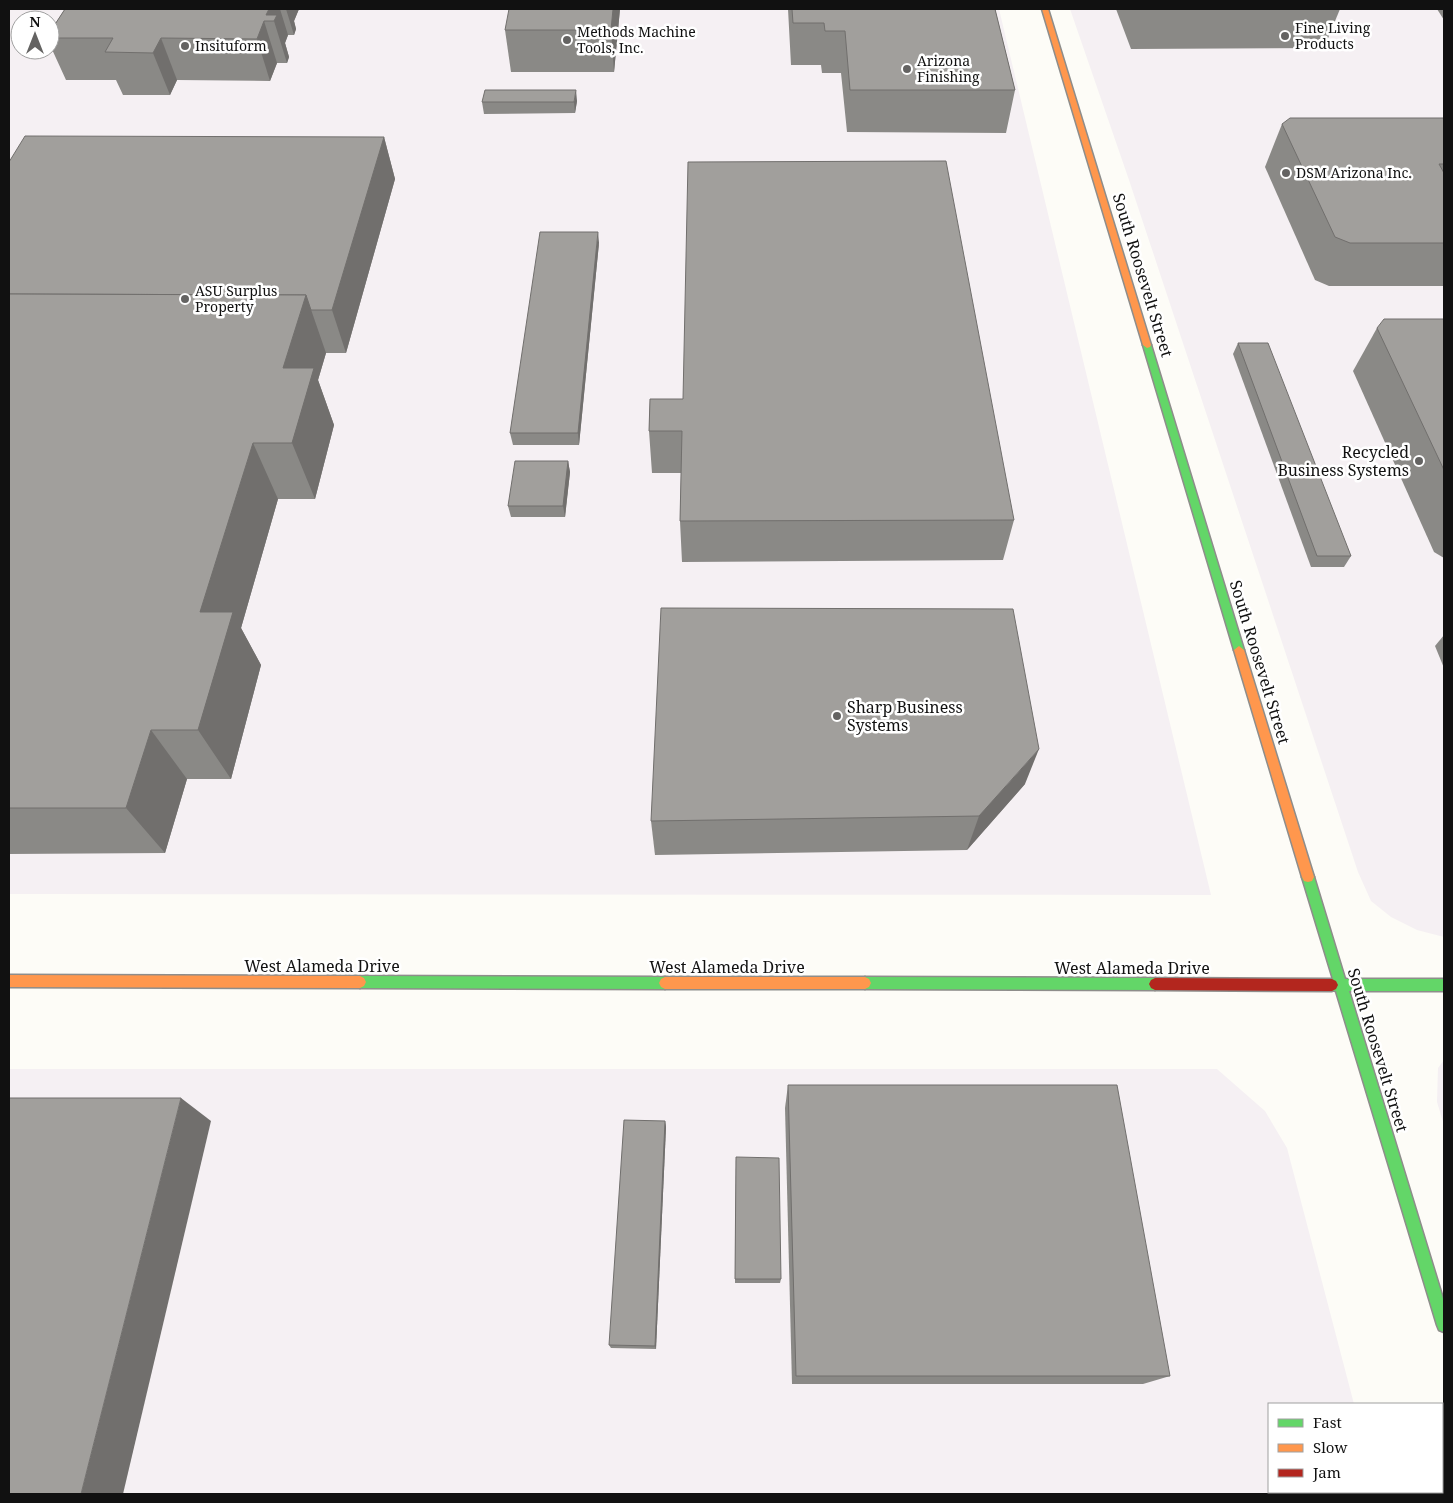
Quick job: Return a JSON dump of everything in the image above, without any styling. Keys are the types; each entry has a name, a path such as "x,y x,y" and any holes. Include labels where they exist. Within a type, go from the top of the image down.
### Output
{"street":[{"name":"South Roosevelt Street","path":"1045,9 1444,1325"},
{"name":"West Alameda Drive","path":"9,981 1444,984"}],"shaded area":[{"path":"9,9 999,9 1211,895 9,894"},
{"path":"1070,9 1444,9 1444,937 1417,930 1391,917 1371,901 1358,872 1129,180"},
{"path":"1444,1060 1444,1125 1437,1102 1438,1068"},
{"path":"9,1069 1217,1069 1265,1111 1287,1148 1354,1403 1268,1403 1268,1493 1378,1494 9,1494"}],"building":[{"path":"65,9 269,9 266,15 277,15 274,21 264,21 257,39 161,38 153,53 105,52 113,38 60,38 60,17"},
{"path":"509,9 613,9 611,30 505,30"},
{"path":"792,9 995,9 1015,90 850,90 845,31 825,31 824,23 793,23"},
{"path":"485,90 576,90 574,102 482,102"},
{"path":"1290,118 1444,118 1444,164 1439,164 1444,173 1444,243 1350,243 1335,237 1282,124"},
{"name":"ASU Surplus Property","path":"25,136 384,137 332,310 311,310 306,295 9,294 9,162"},
{"path":"946,161 1014,520 680,521 682,431 649,431 650,399 683,399 688,162"},
{"path":"540,232 598,232 578,433 510,433"},
{"path":"9,294 306,295 283,368 314,368 292,443 253,443 200,612 233,612 198,730 151,730 126,808 9,808"},
{"path":"1384,319 1444,319 1444,470 1377,328"},
{"path":"1238,343 1268,343 1351,556 1317,556"},
{"path":"515,461 568,461 563,506 508,506"},
{"name":"Sharp Business Systems","path":"661,608 1013,609 1039,749 979,816 651,821"},
{"path":"788,1085 1117,1085 1170,1376 796,1376"},
{"path":"9,1098 181,1098 81,1494 9,1494"},
{"path":"624,1120 665,1121 655,1346 609,1345"},
{"path":"736,1157 779,1158 781,1279 735,1279"}],"traffic: fast":[{"path":"1147,345 1239,650"},
{"path":"1308,877 1444,1325"},
{"path":"360,982 665,983"},
{"path":"865,983 1155,984"},
{"path":"1332,985 1444,985"}],"traffic: slow":[{"path":"1045,9 1147,345"},
{"path":"1239,650 1308,877"},
{"path":"9,981 360,982"},
{"path":"665,983 865,983"}],"traffic: jam":[{"path":"1155,984 1332,985"}],"place":[{"name":"Fine Living Products","path":"1285,36"},
{"name":"Methods Machine Tools, Inc.","path":"567,40"},
{"name":"Insituform","path":"185,46"},
{"name":"Arizona Finishing","path":"907,69"},
{"name":"DSM Arizona Inc.","path":"1286,173"},
{"name":"ASU Surplus Property","path":"185,299"},
{"name":"Recycled Business Systems","path":"1419,461"},
{"name":"Sharp Business Systems","path":"837,716"}]}
